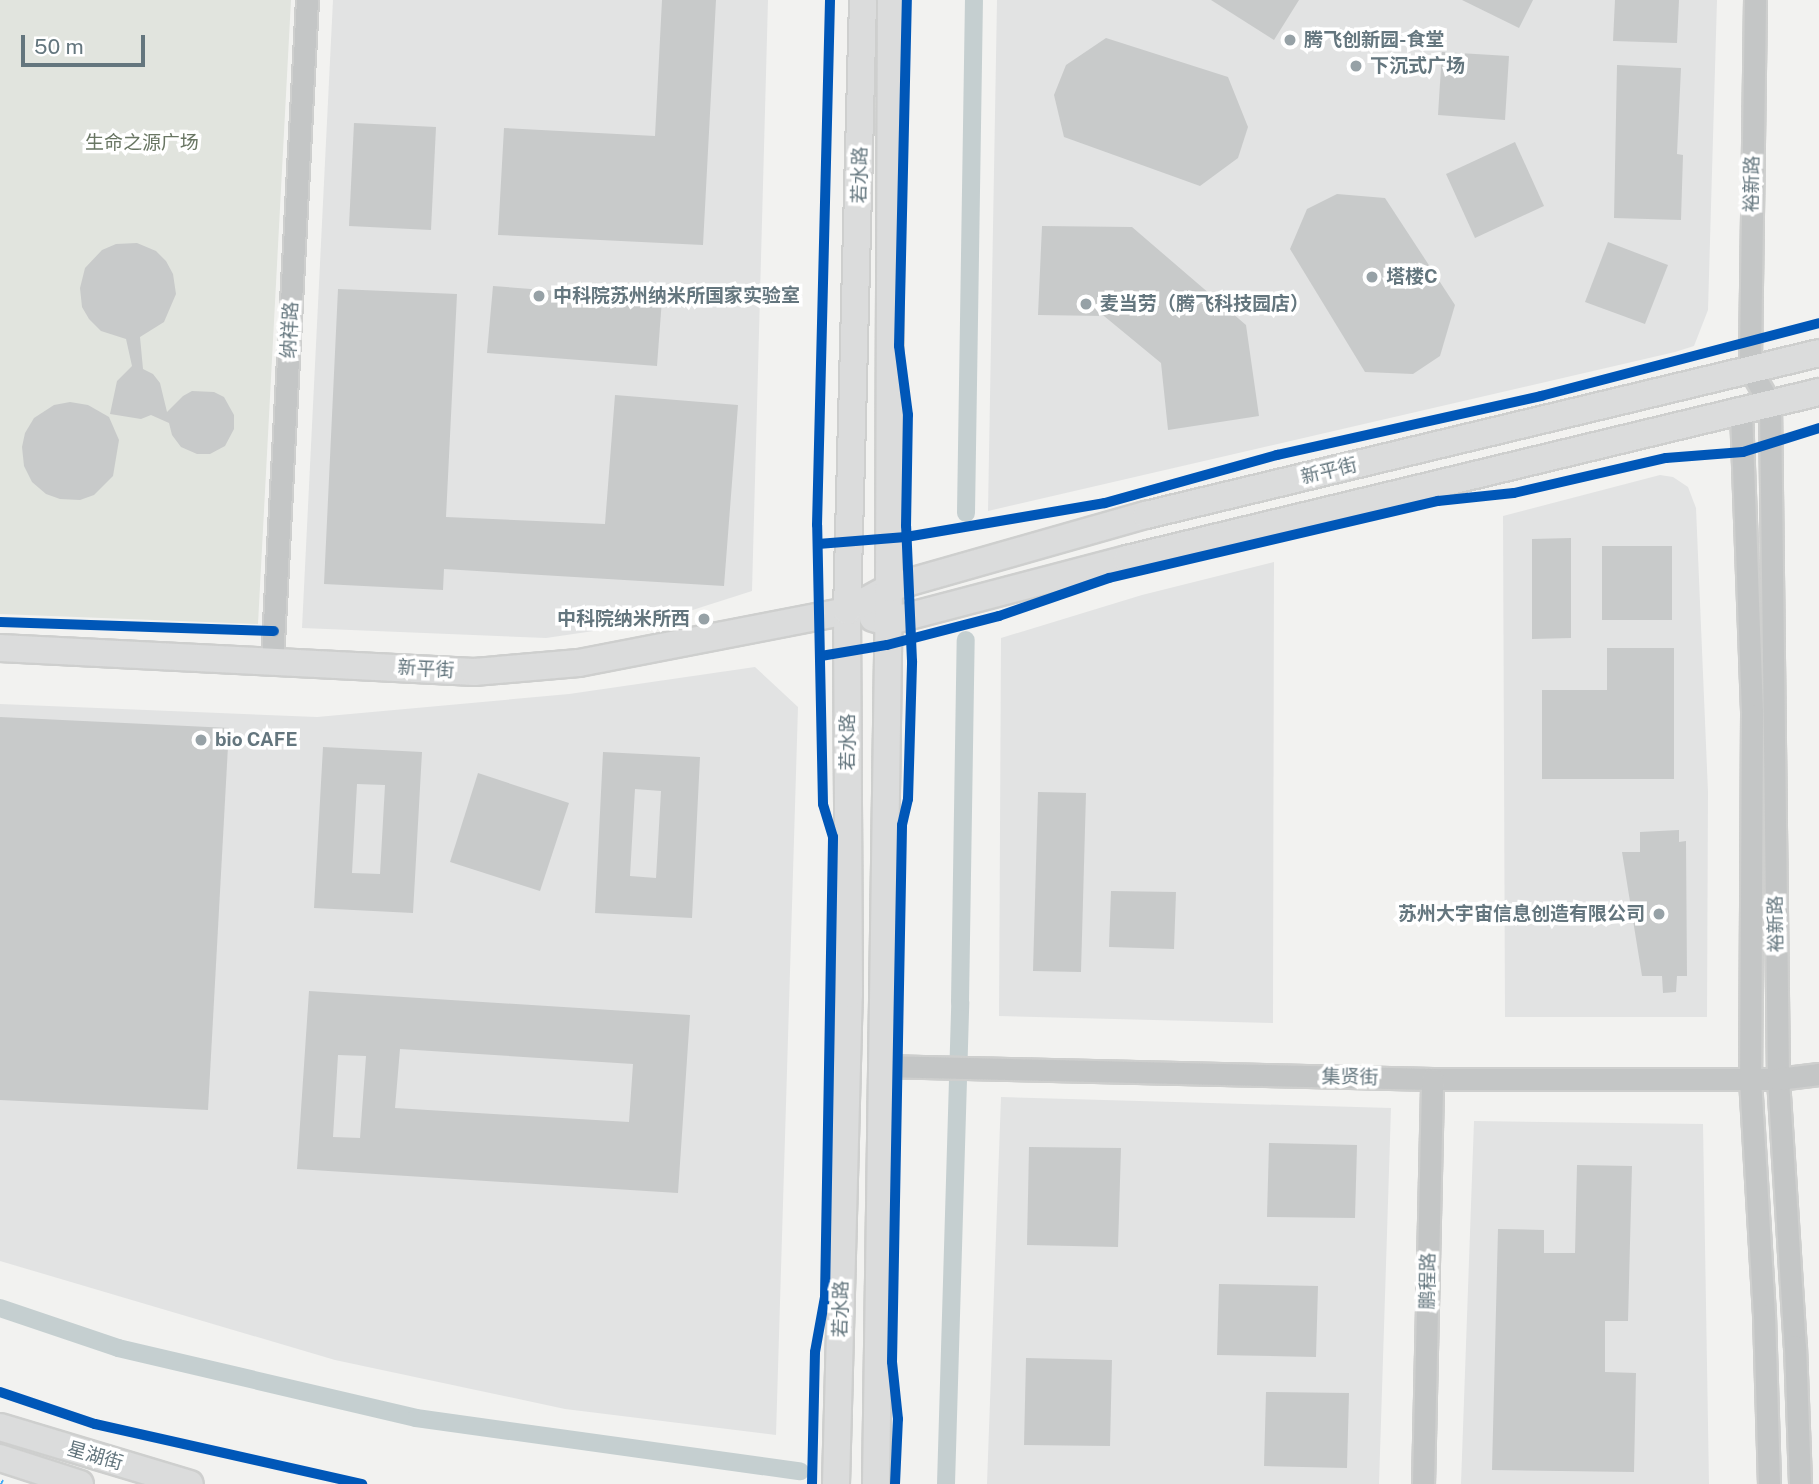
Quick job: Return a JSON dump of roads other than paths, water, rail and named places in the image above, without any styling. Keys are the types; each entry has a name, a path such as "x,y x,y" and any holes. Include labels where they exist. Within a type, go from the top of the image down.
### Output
{"main road":[{"name":"若水路","path":"836,1484 849,994 847,611 863,0"},
{"name":"若水路","path":"876,1484 889,588 891,0"},
{"name":"新平街","path":"0,648 474,671 579,663 847,611 889,588 1146,515 1819,353"},
{"name":"裕新路","path":"1741,411 1750,369"},
{"name":"新平街","path":"847,611 887,622 1127,559 1819,391"},
{"name":"星湖街","path":"0,1426 190,1484"},
{"name":"星湖街","path":"0,1458 80,1484"}],"street":[{"name":"纳祥路","path":"272,660 307,0"},
{"name":"裕新路","path":"1755,0 1750,369 1770,404 1778,1079 1795,1346 1800,1484"},
{"name":"裕新路","path":"1741,411 1752,715 1750,1079 1764,1315 1769,1484"},
{"name":"集贤街","path":"881,1066 1432,1079 1778,1079 1819,1073"},
{"name":"鹏程路","path":"1423,1484 1432,1079"}],"waterway":[{"path":"966,513 974,0"},
{"path":"946,1484 960,1002 966,640"},
{"path":"0,1308 118,1348 416,1418 800,1471"}],"place":[{"name":"腾飞创新园-食堂","path":"1290,40"},
{"name":"下沉式广场","path":"1356,66"},
{"name":"塔楼C","path":"1372,277"},
{"name":"中科院苏州纳米所国家实验室","path":"539,296"},
{"name":"麦当劳（腾飞科技园店）","path":"1086,304"},
{"name":"中科院纳米所西","path":"704,619"},
{"name":"bio CAFE","path":"201,740"},
{"name":"苏州大宇宙信息创造有限公司","path":"1659,914"}],"park label":[{"name":"生命之源广场","path":"142,143"}]}
